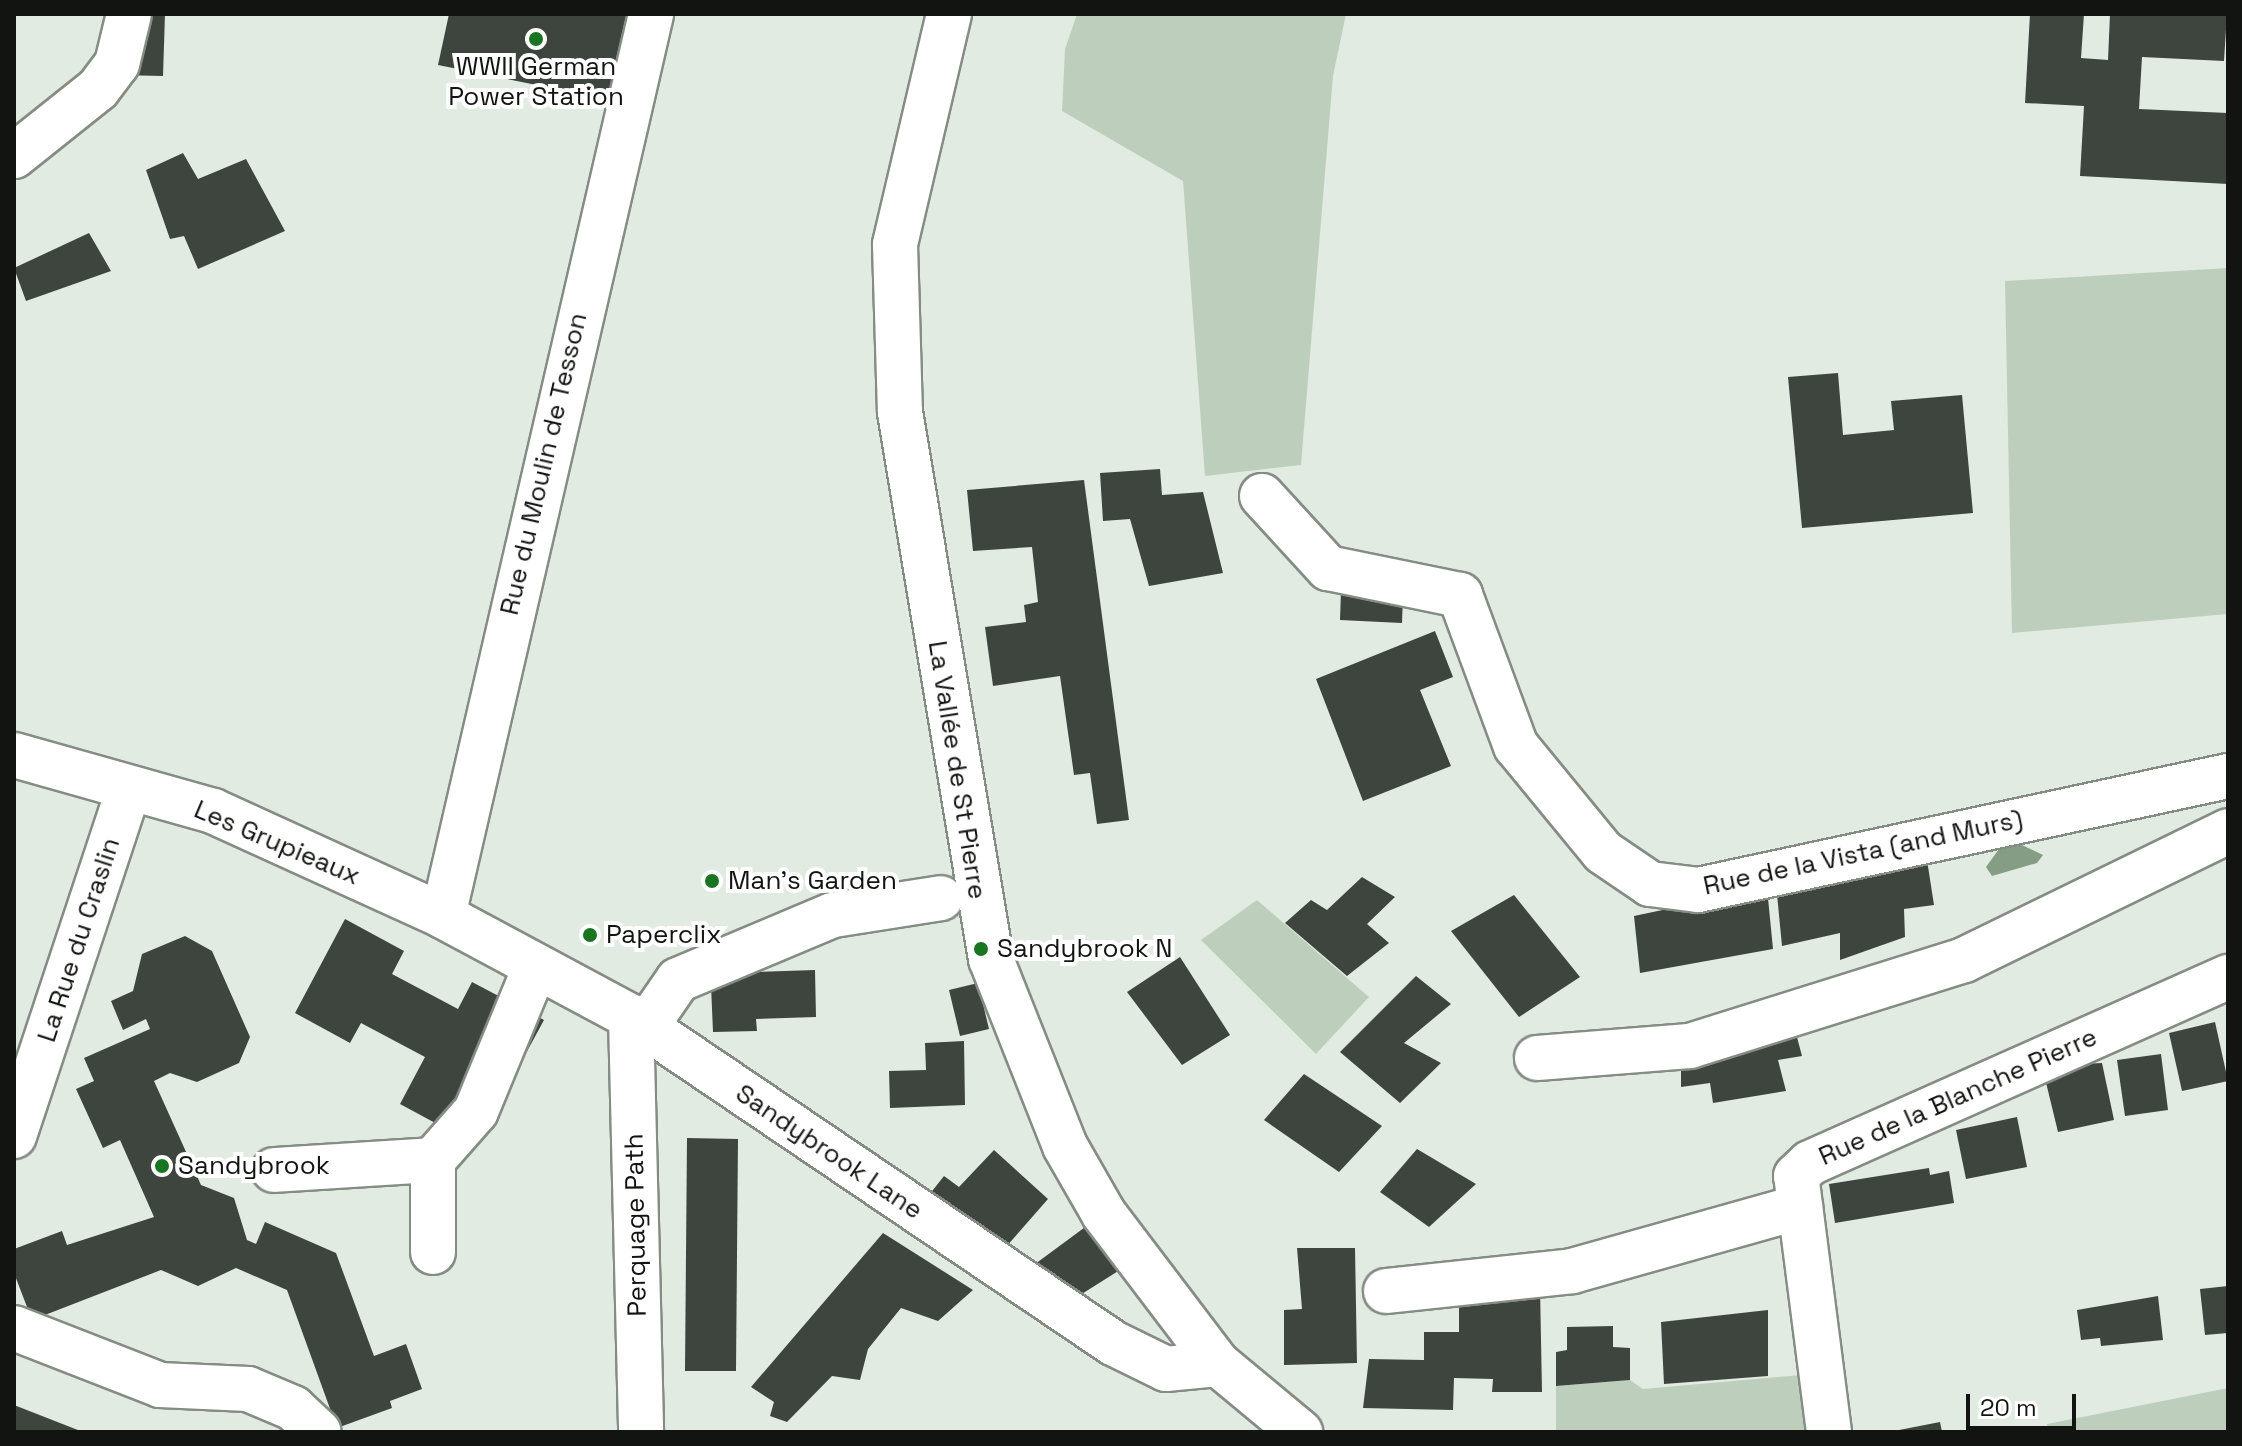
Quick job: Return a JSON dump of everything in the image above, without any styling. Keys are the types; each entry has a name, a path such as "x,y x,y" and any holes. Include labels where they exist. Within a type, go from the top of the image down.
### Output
{"street":[{"path":"14,156 98,89 117,64 129,14"},
{"name":"Rue du Moulin de Tesson","path":"443,916 651,14"},
{"name":"La Vallée de St Pierre","path":"949,14 895,245 899,381 977,898 991,959 1065,1146 1104,1214 1218,1364 1300,1432"},
{"name":"Rue de la Vista (and Murs)","path":"1262,496 1328,568 1460,595 1516,746 1603,852 1650,884 1698,890 2228,776"},
{"name":"Les Grupieaux","path":"14,755 213,811 443,916"},
{"name":"La Rue du Craslin","path":"14,1136 129,789"},
{"path":"1537,1058 1690,1046 1964,960 2228,831"},
{"path":"638,1023 678,980 833,915 941,898"},
{"name":"Sandybrook Lane","path":"443,916 638,1023 1113,1343 1166,1369 1218,1364"},
{"path":"433,1252 433,1160 476,1111 535,968"},
{"name":"Rue de la Blanche Pierre","path":"1829,1432 1796,1176 1810,1163 2228,977"},
{"name":"Perquage Path","path":"638,1023 641,1432"},
{"path":"274,1170 433,1160"},
{"path":"1386,1291 1572,1271 1800,1207"},
{"path":"14,1328 160,1385 248,1389 293,1408 319,1432"}],"shaded area":[{"path":"1077,14 1346,14 1333,76 1301,465 1205,476 1183,181 1062,111 1065,49"},
{"path":"2228,268 2228,614 2012,633 2005,281"},
{"path":"2007,838 2043,855 2037,863 1992,876 1986,867"},
{"path":"1257,900 1369,997 1316,1054 1201,940"},
{"path":"1801,1375 1810,1432 1556,1432 1556,1386 1630,1380 1643,1389"},
{"path":"2228,1388 2228,1432 2048,1432 2047,1424"}],"building":[{"path":"123,14 165,14 163,76 117,75"},
{"name":"WWII German Power Station","path":"449,14 634,14 616,101 438,65"},
{"path":"2030,14 2084,14 2081,58 2108,60 2110,14 2227,14 2224,61 2142,57 2139,109 2228,113 2228,184 2080,176 2084,106 2025,103"},
{"path":"183,153 198,179 246,159 285,231 198,269 184,236 170,239 146,170"},
{"path":"89,233 111,271 26,301 14,268"},
{"path":"1838,373 1843,435 1894,430 1891,401 1962,395 1973,513 1802,528 1788,377"},
{"path":"1160,469 1162,495 1203,492 1223,573 1149,586 1130,519 1103,521 1100,473"},
{"path":"1084,480 1129,820 1097,824 1090,773 1074,775 1060,676 993,686 985,627 1026,622 1024,605 1038,602 1032,547 973,551 967,490"},
{"path":"1341,591 1403,594 1402,623 1340,620"},
{"path":"1435,631 1453,677 1420,690 1451,766 1363,801 1316,679"},
{"path":"1925,847 1934,905 1904,909 1905,937 1840,960 1840,933 1782,946 1776,884"},
{"path":"1362,877 1395,897 1367,924 1389,943 1347,976 1285,923 1311,900 1327,910"},
{"path":"1767,888 1773,949 1640,973 1634,916"},
{"path":"1514,895 1580,977 1519,1017 1451,931"},
{"path":"345,919 404,951 392,974 458,1009 472,982 544,1020 476,1145 400,1104 425,1057 361,1023 350,1043 295,1013"},
{"name":"Sandybrook","path":"185,936 212,951 250,1037 239,1063 197,1082 170,1073 154,1081 201,1185 234,1198 247,1240 256,1244 265,1222 336,1253 374,1356 406,1344 422,1389 390,1401 392,1408 337,1428 287,1290 236,1268 198,1286 161,1270 32,1320 14,1273 14,1249 62,1231 67,1245 154,1217 120,1140 103,1148 76,1089 94,1081 84,1058 150,1029 146,1019 123,1030 111,1001 133,991 142,954"},
{"path":"1180,957 1230,1035 1182,1065 1127,992"},
{"path":"757,960 757,972 815,970 816,1017 756,1019 757,1031 713,1032 710,962"},
{"path":"1416,976 1451,1004 1404,1043 1441,1063 1400,1103 1340,1052"},
{"path":"978,983 989,1029 960,1036 949,990"},
{"path":"1793,1022 1802,1056 1778,1060 1786,1091 1713,1103 1710,1083 1681,1087 1681,1062"},
{"path":"2215,1022 2228,1081 2182,1091 2169,1033"},
{"path":"964,1041 965,1105 890,1108 889,1071 926,1070 925,1043"},
{"path":"2161,1054 2168,1110 2125,1116 2117,1060"},
{"path":"2102,1063 2114,1120 2058,1132 2042,1066"},
{"path":"1304,1074 1382,1126 1339,1172 1264,1120"},
{"path":"2017,1117 2027,1167 1966,1179 1956,1130"},
{"path":"687,1138 738,1139 736,1371 685,1371"},
{"path":"1417,1149 1476,1184 1429,1227 1380,1192"},
{"path":"994,1150 1048,1199 1006,1247 929,1195 944,1176 959,1187"},
{"path":"1929,1168 1930,1175 1949,1171 1954,1203 1835,1223 1829,1184"},
{"path":"1092,1222 1123,1268 1077,1297 1031,1267"},
{"path":"883,1233 973,1290 938,1321 901,1308 868,1349 860,1380 832,1376 787,1422 770,1416 774,1402 751,1387"},
{"path":"1297,1248 1355,1248 1357,1363 1284,1365 1284,1310 1302,1309"},
{"path":"2228,1286 2228,1333 2205,1335 2200,1289"},
{"path":"1540,1287 1542,1392 1492,1392 1493,1379 1454,1378 1453,1410 1363,1408 1369,1359 1424,1360 1424,1332 1459,1332 1459,1288"},
{"path":"2158,1296 2163,1340 2101,1346 2100,1338 2081,1340 2077,1310"},
{"path":"1768,1310 1768,1376 1664,1384 1661,1322"},
{"path":"1613,1326 1613,1347 1630,1348 1630,1380 1556,1386 1556,1352 1567,1350 1567,1327"},
{"path":"14,1405 83,1432 14,1432"},
{"path":"1940,1422 1942,1432 1894,1432 1894,1431"}],"place":[{"name":"WWII German Power Station","path":"536,39"},
{"name":"Man's Garden","path":"712,881"},
{"name":"Paperclix","path":"590,935"},
{"name":"Sandybrook N","path":"981,949"},
{"name":"Sandybrook","path":"162,1166"}]}
